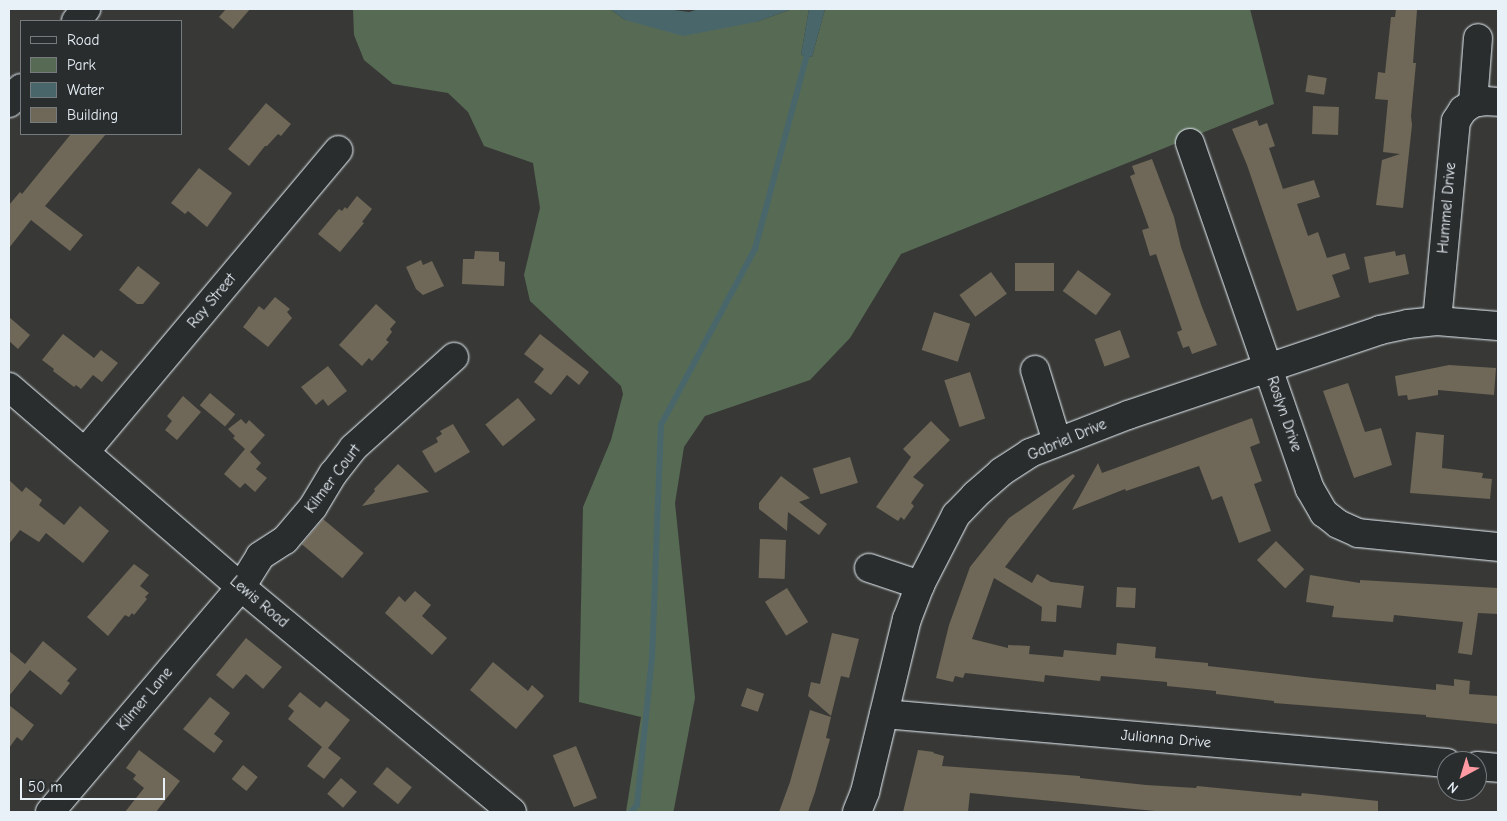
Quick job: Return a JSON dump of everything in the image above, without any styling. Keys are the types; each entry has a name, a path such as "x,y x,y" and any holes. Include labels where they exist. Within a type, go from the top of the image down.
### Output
{"street":[{"path":"77,20 86,9"},
{"path":"1478,38 1486,102"},
{"path":"9,103 20,89"},
{"name":"Hummel Drive","path":"1437,322 1453,130 1463,110 1486,102"},
{"name":"Roslyn Drive","path":"1190,143 1310,488 1324,513 1338,524 1358,533 1498,546"},
{"name":"Ray Street","path":"85,452 338,150"},
{"name":"Gabriel Drive","path":"857,812 884,714 907,619 920,584 956,516 975,495 1001,472 1030,453 1128,415 1380,330 1408,324 1437,322 1498,326"},
{"name":"Kilmer Court","path":"241,587 260,556 285,540 314,506 333,474 354,448 454,357"},
{"path":"1035,370 1057,442"},
{"name":"Lewis Road","path":"9,387 241,587 512,812"},
{"path":"868,568 920,584"},
{"name":"Kilmer Lane","path":"50,812 241,587"},
{"name":"Julianna Drive","path":"884,714 1437,762"}],"green space":[{"path":"353,9 610,9 625,20 756,22 792,9 809,9 801,55 812,57 825,9 1250,9 1274,104 901,254 850,338 810,380 705,416 684,447 675,503 695,698 674,809 673,812 626,812 641,717 579,702 583,507 611,440 623,394 621,386 530,301 524,275 540,208 533,163 484,146 468,112 448,93 393,84 364,60 354,35"}],"water":[{"path":"610,9 666,9 689,12 699,9 792,9 756,22 683,36 625,20"},
{"path":"809,9 825,9 812,57 801,55"}],"building":[{"path":"226,9 250,9 233,29 219,17"},
{"path":"1396,9 1417,10 1413,63 1416,63 1411,116 1412,125 1403,208 1376,205 1382,160 1400,154 1383,152 1388,100 1375,99 1378,72 1385,73 1391,17 1395,17"},
{"path":"1308,75 1327,78 1324,95 1305,92"},
{"path":"266,103 291,124 281,136 278,134 265,146 249,166 228,149"},
{"path":"1313,106 1339,107 1338,135 1312,134"},
{"path":"1257,120 1259,126 1267,123 1275,146 1269,148 1283,189 1314,180 1320,197 1297,204 1308,236 1318,232 1327,258 1345,253 1350,269 1332,275 1340,297 1297,311 1247,165 1232,129"},
{"path":"70,135 105,135 45,206 83,235 70,251 31,220 9,248 9,205 20,192 22,194"},
{"path":"1152,159 1174,217 1181,247 1217,345 1192,354 1189,346 1183,348 1177,332 1182,330 1156,254 1150,256 1142,230 1149,228 1130,176 1135,174 1132,166"},
{"path":"199,168 232,193 207,227 188,211 185,214 171,203"},
{"path":"357,196 372,209 362,222 364,223 340,252 318,234 339,209 342,211 345,207 347,209"},
{"path":"475,251 499,252 499,261 505,262 504,286 462,284 463,259 474,259"},
{"path":"1395,251 1396,256 1405,254 1409,274 1369,283 1364,257"},
{"path":"421,260 423,265 432,261 444,286 423,295 416,289 406,267"},
{"path":"1015,263 1054,263 1054,291 1015,291"},
{"path":"138,266 160,283 143,304 137,304 119,290"},
{"path":"1078,270 1111,294 1096,315 1063,291"},
{"path":"991,272 1007,294 975,317 959,295"},
{"path":"275,297 290,309 287,312 292,318 268,347 243,327 259,306 264,310"},
{"path":"376,304 396,322 390,329 392,332 386,340 389,342 372,361 369,358 362,366 339,345"},
{"path":"934,312 970,324 958,362 922,350"},
{"path":"9,317 30,335 18,349 9,341"},
{"path":"1120,330 1130,357 1105,366 1095,339"},
{"path":"63,334 94,358 101,350 118,363 102,382 93,375 81,389 76,385 74,387 42,360"},
{"path":"540,334 589,372 579,385 567,375 551,395 534,382 544,369 524,354"},
{"path":"1449,365 1496,368 1494,395 1438,390 1438,395 1408,400 1407,395 1398,396 1395,376"},
{"path":"328,366 347,391 328,406 323,399 316,405 301,387"},
{"path":"970,372 985,419 959,427 944,380"},
{"path":"1348,383 1365,432 1381,428 1392,465 1354,478 1323,391"},
{"path":"210,393 235,414 225,426 200,405"},
{"path":"183,396 201,412 177,440 165,430 172,421 167,416"},
{"path":"518,398 536,420 503,446 485,424"},
{"path":"1252,418 1260,443 1250,447 1262,481 1254,484 1271,531 1239,543 1222,496 1212,500 1199,466 1126,491 1125,489 1072,510 1098,463 1102,473"},
{"path":"241,419 246,424 249,420 265,435 250,452 261,463 256,469 267,478 255,492 245,483 240,488 224,474 245,449 233,438 235,436 228,429"},
{"path":"931,421 950,440 913,477 924,485 911,503 914,506 904,520 901,517 898,521 876,507 911,457 903,449"},
{"path":"453,424 470,452 435,473 422,451 438,442 436,438 442,434 440,431"},
{"path":"1416,432 1444,435 1442,468 1483,473 1482,478 1492,479 1490,499 1410,493"},
{"path":"850,457 858,483 821,494 813,468"},
{"path":"398,464 429,492 362,506 375,491 374,489"},
{"path":"1073,474 1075,476 1005,567 1032,583 1037,574 1051,582 1084,586 1081,608 1057,605 1056,622 1041,621 1042,607 994,578 972,639 1008,648 1008,645 1030,646 1029,654 1063,657 1064,650 1116,655 1117,643 1156,647 1155,658 1208,663 1208,666 1313,678 1436,690 1436,684 1454,686 1454,679 1470,681 1469,694 1498,696 1498,724 1426,717 1426,715 1274,703 1274,701 1216,694 1216,691 1167,686 1167,682 1101,676 1100,681 1045,675 1044,682 965,673 963,678 955,676 953,682 936,678 949,625 970,567 1009,518"},
{"path":"781,476 810,498 799,502 827,524 819,535 788,512 787,531 759,509 759,503"},
{"path":"9,480 22,492 26,487 42,500 39,505 64,525 80,506 109,531 83,563 46,533 39,542 20,530 9,544"},
{"path":"323,519 364,553 342,578 302,544"},
{"path":"760,539 786,540 785,579 759,578"},
{"path":"1276,541 1304,569 1285,588 1257,560"},
{"path":"134,564 149,575 140,586 149,593 145,597 147,599 134,615 132,613 129,617 125,615 108,636 87,617"},
{"path":"1310,575 1360,583 1360,580 1498,588 1498,614 1478,613 1472,655 1458,653 1463,622 1394,615 1393,622 1332,617 1334,606 1306,602"},
{"path":"1117,587 1136,588 1135,608 1116,607"},
{"path":"787,588 808,622 786,636 765,602"},
{"path":"415,591 431,605 422,616 447,638 432,655 385,613 399,596 405,602"},
{"path":"832,633 859,639 849,678 841,676 831,716 808,696 811,682 820,684"},
{"path":"246,638 282,667 263,689 246,674 233,689 216,675"},
{"path":"43,641 77,669 67,681 70,683 61,695 30,670 9,696 9,651 25,664"},
{"path":"493,662 528,691 532,685 544,696 516,729 470,690"},
{"path":"747,688 764,694 758,712 741,706"},
{"path":"300,692 320,708 326,701 350,720 328,748 341,758 324,779 307,766 322,747 288,719 294,711 288,706"},
{"path":"210,697 230,713 214,734 223,741 214,753 183,729"},
{"path":"9,705 34,725 22,741 17,737 9,748"},
{"path":"810,710 831,717 826,738 830,739 815,792 808,812 779,812 790,782"},
{"path":"576,746 597,798 574,807 553,755"},
{"path":"139,750 180,781 156,812 125,812 144,788 133,779 136,775 126,768"},
{"path":"918,750 934,752 944,756 942,766 1080,776 1080,778 1146,785 1196,788 1197,786 1301,796 1302,793 1378,801 1378,812 1165,812 970,793 968,812 903,812"},
{"path":"243,765 258,777 246,791 232,779"},
{"path":"387,767 412,787 398,804 373,784"},
{"path":"341,778 357,792 343,808 327,794"}],"waterway":[{"path":"631,812 637,805 652,658 661,425 755,249 808,51"}]}
